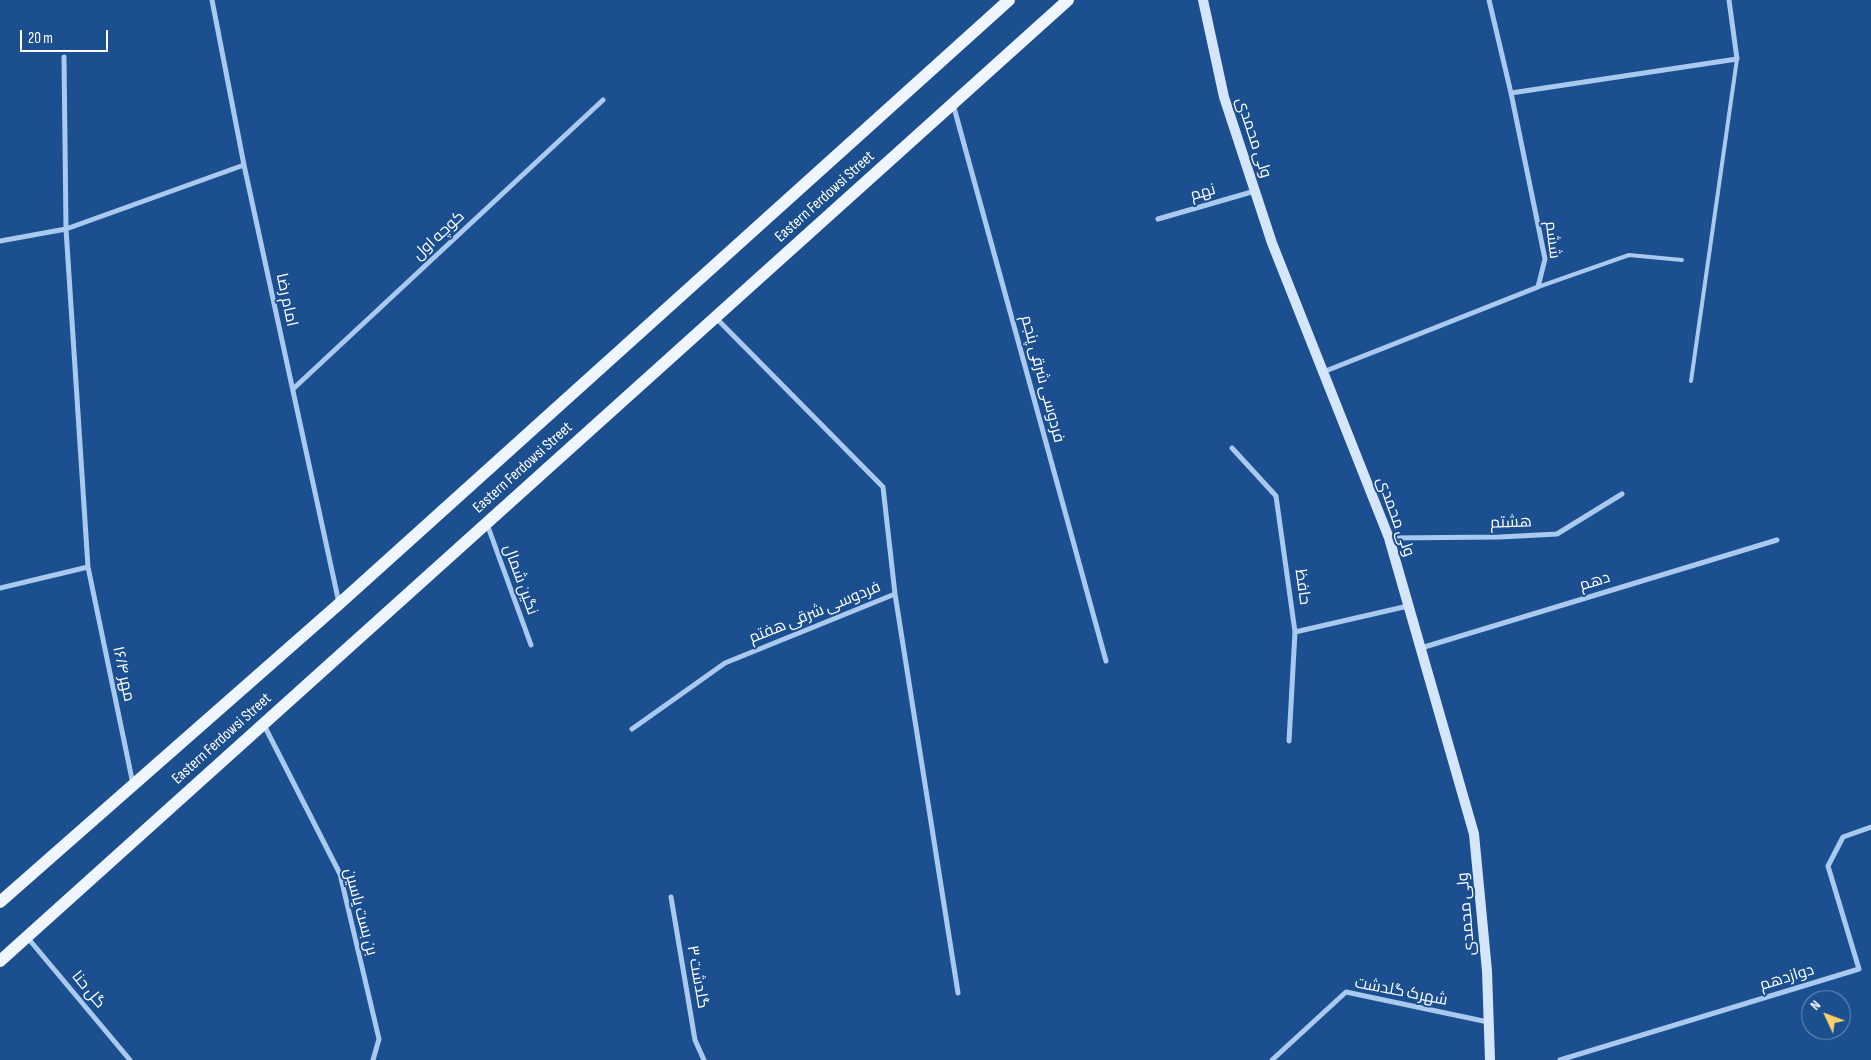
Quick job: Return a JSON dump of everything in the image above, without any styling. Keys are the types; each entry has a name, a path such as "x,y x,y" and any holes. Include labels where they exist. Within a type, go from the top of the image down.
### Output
{"main road":[{"name":"Eastern Ferdowsi Street","path":"0,902 339,604 1009,0"},
{"name":"Eastern Ferdowsi Street","path":"2,956 27,936 1068,0"}],"street":[{"name":"امام رضا","path":"212,0 244,165 339,604"},
{"name":"ولی محمدی","path":"1203,0 1224,97 1272,243 1389,538 1474,834 1487,971 1490,1060"},
{"name":"ششم","path":"1489,0 1511,93 1545,259 1538,287"},
{"path":"1511,93 1737,59 1729,0"},
{"name":"مهر ۱۶/۴","path":"64,57 66,229 88,567 133,786"},
{"name":"کوچه اول","path":"293,389 603,100"},
{"name":"فردوسی شرقی پنجم","path":"953,104 1106,661"},
{"path":"0,241 66,229 244,165"},
{"name":"نهم","path":"1158,219 1255,191"},
{"path":"1323,372 1538,287"},
{"name":"فردوسی شرقی هفتم","path":"632,728 724,663 895,594 883,487 715,318"},
{"name":"حافظ","path":"1232,448 1276,496 1295,632 1409,606"},
{"name":"هشتم","path":"1389,538 1557,534 1622,494"},
{"name":"نگین شمال","path":"487,523 531,645"},
{"name":"دهم","path":"1421,648 1777,540"},
{"path":"0,588 88,567"},
{"path":"895,594 958,993"},
{"path":"1289,741 1295,632"},
{"name":"بن بست یاسین","path":"263,724 340,874 379,1039 373,1060"},
{"name":"دوازدهم","path":"1560,1060 1859,969 1828,866 1843,837 1871,827"},
{"name":"گلدشت ۳","path":"671,897 695,1040 704,1060"},
{"name":"گل حنا","path":"27,936 130,1060"},
{"name":"شهرک گلدشت","path":"1272,1060 1346,992 1489,1022"}],"lane":[{"path":"1691,381 1737,59"},
{"path":"1538,287 1629,254 1682,260"}]}
